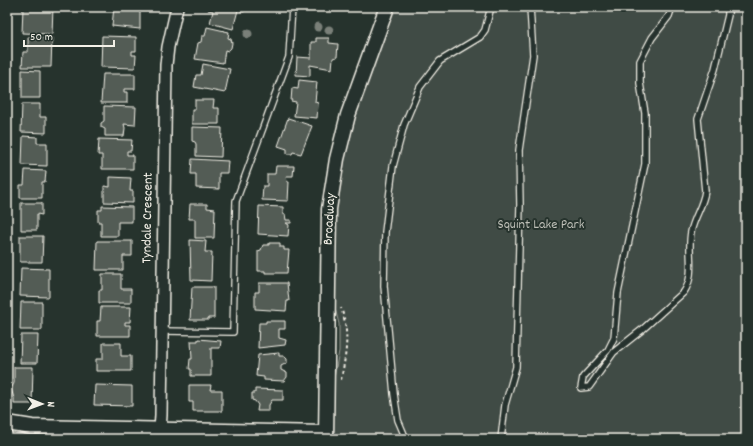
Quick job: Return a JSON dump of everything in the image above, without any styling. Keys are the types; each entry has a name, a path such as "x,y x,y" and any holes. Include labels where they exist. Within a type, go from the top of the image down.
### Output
{"street":[{"name":"Tyndale Crescent","path":"157,435 162,331 166,65 169,40 176,7"},
{"name":"Broadway","path":"326,436 329,210 332,184 348,115 387,7"},
{"path":"7,423 32,427 157,435 326,436"}],"lane":[{"path":"162,331 233,332 236,201 289,57 292,7"},
{"path":"406,439 398,420 394,394 384,286 385,232 393,166 402,131 420,87 440,61 480,37 485,30 491,7"},
{"path":"501,439 505,405 516,367 520,205 519,150 533,55 530,7"},
{"path":"672,7 669,16 652,38 640,61 640,83 645,113 645,164 618,293 614,338 608,350 583,377 581,388 590,387 614,352 643,329 689,286 691,275 691,232 704,202 698,119 715,69 728,15 728,7"}],"path":[{"path":"339,302 347,323 347,353 340,382"}],"green space":[{"name":"Squint Lake Park","path":"395,7 746,7 746,439 332,439 333,384 339,351 339,324 334,304 336,213 339,184 343,160 355,117"}],"building":[{"path":"23,7 53,7 52,34 22,33"},
{"path":"114,7 140,7 140,29 112,26"},
{"path":"209,7 245,7 244,12 238,10 233,29 210,23 213,11 208,10"},
{"path":"207,27 229,32 228,38 231,39 232,43 231,48 228,51 225,50 223,63 195,59 198,43 201,42 202,36 205,36"},
{"path":"102,36 136,37 136,51 132,51 132,55 136,55 135,68 101,67"},
{"path":"28,37 52,38 51,67 22,67 23,52 28,52"},
{"path":"316,38 329,38 329,43 338,44 337,57 333,58 332,69 310,65 310,76 296,75 297,57 311,58 311,42 316,42"},
{"path":"203,64 230,69 225,93 194,87 196,75 201,75"},
{"path":"22,70 40,71 40,98 22,98"},
{"path":"103,74 135,74 135,89 124,89 124,92 127,92 127,103 101,103"},
{"path":"299,80 317,82 315,102 318,103 317,118 294,116 296,102 291,101 292,88 298,89"},
{"path":"195,100 214,100 213,108 219,108 219,124 192,124 192,109 195,109"},
{"path":"22,104 40,104 40,117 46,117 46,133 21,132"},
{"path":"104,106 136,107 135,125 124,124 124,136 105,136 105,129 101,127 101,123 104,121"},
{"path":"288,118 312,126 301,154 293,152 292,154 287,154 287,149 278,146"},
{"path":"192,127 222,128 221,157 196,156 196,144 192,141"},
{"path":"23,136 37,137 37,143 47,143 47,166 22,165"},
{"path":"99,139 132,140 131,151 127,151 127,155 133,155 133,169 102,169 102,155 98,155"},
{"path":"192,159 228,161 227,173 219,173 219,189 196,188 196,174 191,174"},
{"path":"276,166 294,166 293,176 286,176 287,182 289,182 288,201 262,200 263,186 267,186 267,174 275,174"},
{"path":"25,170 46,171 45,182 42,182 42,198 20,198 20,185 24,185"},
{"path":"110,177 131,178 130,191 133,191 133,203 104,202 104,186 110,187"},
{"path":"21,203 42,203 42,215 37,214 37,230 21,230"},
{"path":"190,204 207,204 207,208 215,209 214,238 195,238 195,219 189,219"},
{"path":"102,206 132,207 132,222 118,222 118,236 101,236 101,222 98,222 98,210 102,210"},
{"path":"259,206 283,207 283,214 285,214 286,220 291,220 291,223 286,223 289,225 288,236 258,234"},
{"path":"20,236 43,236 42,262 20,262"},
{"path":"190,240 206,241 205,252 212,252 211,281 191,280"},
{"path":"97,241 132,241 132,256 123,256 123,270 96,270"},
{"path":"269,243 280,243 280,247 284,247 284,250 289,250 287,273 265,273 265,271 258,271 258,251 261,250 263,245 269,245"},
{"path":"21,268 49,269 49,297 20,296"},
{"path":"102,274 121,274 121,289 131,289 131,303 99,303 99,290 102,290"},
{"path":"259,283 287,283 289,301 287,301 286,311 255,309 255,292 259,292"},
{"path":"192,287 214,287 214,318 208,318 208,320 190,320"},
{"path":"21,302 42,302 42,330 20,330"},
{"path":"101,307 131,307 130,322 125,322 125,325 130,325 130,336 97,336 97,321 100,321"},
{"path":"266,321 285,321 285,329 279,329 279,338 286,340 285,345 258,348 259,323 266,323"},
{"path":"21,335 38,335 37,363 20,363"},
{"path":"198,339 221,341 220,348 211,348 211,376 191,376 191,369 189,369 190,359 192,359 191,341 198,341"},
{"path":"103,343 121,343 121,356 131,356 131,371 96,371 96,359 103,359"},
{"path":"279,353 279,356 284,356 287,359 287,363 281,366 281,370 287,373 287,377 284,381 264,380 264,377 256,376 258,355"},
{"path":"14,367 33,367 32,404 14,404 11,389 14,383"},
{"path":"95,385 132,386 132,406 94,405"},
{"path":"189,385 211,385 210,390 222,390 222,411 193,411 193,402 189,402"},
{"path":"255,389 283,390 283,400 272,400 269,405 269,411 257,411 258,405 252,400 252,393 255,393"}]}
